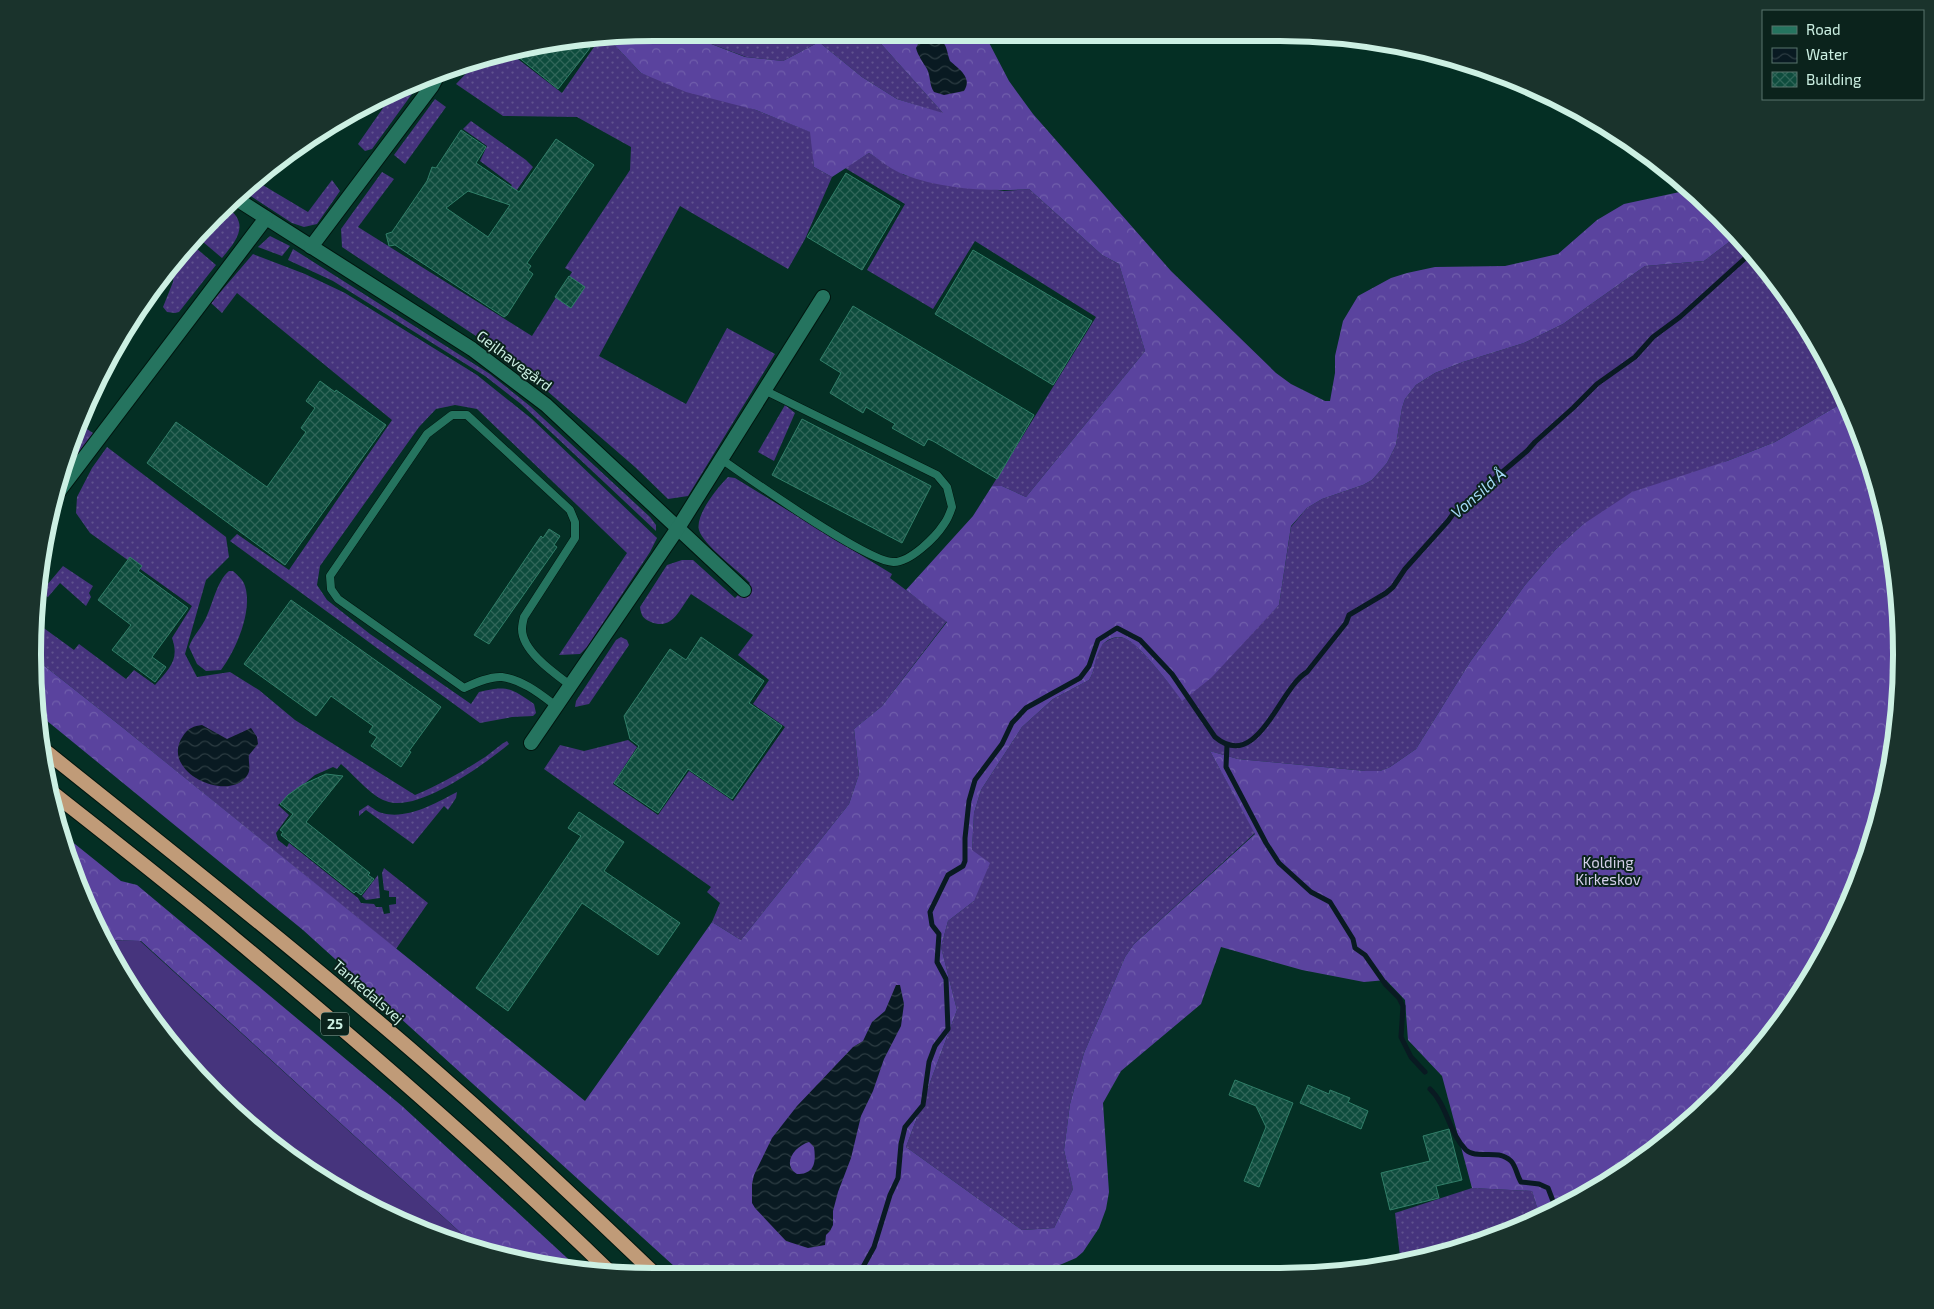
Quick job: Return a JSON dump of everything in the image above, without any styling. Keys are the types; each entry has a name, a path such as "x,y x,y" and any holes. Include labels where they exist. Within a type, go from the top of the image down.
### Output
{"highway":[{"name":"Tankedalsvej","path":"49,754 263,925 364,1009 537,1163 648,1268"},
{"name":"25","path":"58,797 234,937 411,1088 603,1265"}],"street":[{"path":"312,247 434,83"},
{"name":"Gejlhavegård","path":"241,202 472,349 546,405 744,590"},
{"path":"67,481 266,218"},
{"path":"531,743 678,528 823,298"}],"lane":[{"path":"721,459 858,550 891,563 901,561 926,545 944,524 952,507 947,487 937,475 764,390"},
{"path":"556,706 532,687 501,677 481,681 464,688 338,599 331,589 330,576 427,434 452,415 467,415 570,510 573,516 575,538 524,617 522,630 526,642 548,669 570,685"}],"shaded area":[{"path":"704,41 878,41 944,114 897,99 862,77 819,42 783,61 746,57"},
{"path":"613,43 641,73 756,110 811,132 814,167 832,177 805,239 788,269 680,206 599,356 686,404 727,328 775,354 688,496 668,499 635,467 509,358 342,247 341,229 382,172 394,179 358,227 532,336 572,272 565,268 630,170 631,147 577,117 503,116 456,84 469,70 516,57 562,93 594,47 591,45"},
{"path":"415,90 372,149 365,151 358,144 383,108 381,105"},
{"path":"435,99 446,107 405,164 394,155"},
{"path":"471,121 533,167 514,194 508,191 512,185 480,161 487,146 463,129"},
{"path":"869,153 904,175 1004,191 1029,189 1102,255 1119,264 1145,351 1026,497 1002,486 992,486 1096,317 975,241 933,309 867,270 905,204 845,168"},
{"path":"332,180 340,191 317,224 304,227 292,223 248,195 261,184 308,212"},
{"path":"231,211 238,219 239,232 222,258 202,241"},
{"path":"270,236 290,246 282,256 258,247"},
{"path":"1732,240 1741,250 1766,281 1811,348 1839,405 1775,442 1727,461 1582,525 1556,549 1525,585 1470,662 1416,749 1390,767 1380,771 1366,771 1238,759 1210,751 1255,833 1134,944 1125,957 1084,1053 1070,1104 1064,1150 1073,1189 1054,1228 1022,1230 906,1147 957,1010 941,947 948,921 974,901 972,850 974,813 981,790 1022,727 1053,699 1089,680 1100,647 1118,637 1130,641 1138,648 1182,700 1279,605 1291,527 1307,508 1322,499 1372,480 1387,463 1396,445 1405,399 1416,385 1435,373 1524,343 1563,324 1645,266 1704,261"},
{"path":"195,248 216,265 179,312 175,313 167,312 163,307 173,282 174,274"},
{"path":"293,249 490,374 530,406 650,517 656,525 656,531 521,404 485,376 333,281 288,260"},
{"path":"253,254 305,274 345,293 477,375 532,419 657,538 650,552 587,647 580,654 559,655 627,553 477,409 455,405 436,409 419,427 320,566 317,585 327,600 370,634 471,704 479,692 508,689 520,694 534,704 536,713 533,716 512,717 480,723 230,541 237,534 289,570 392,420 237,293 222,313 211,303"},
{"path":"785,405 795,413 774,461 758,452"},
{"path":"85,428 93,433 73,461"},
{"path":"107,447 226,537 229,557 206,580 185,654 197,677 230,672 259,690 295,720 415,795 466,769 505,742 507,741 509,744 468,774 432,794 415,800 399,803 386,801 369,790 341,764 337,769 333,767 315,775 278,805 289,815 276,833 278,840 287,847 289,843 358,898 361,903 382,907 384,914 390,913 389,905 396,904 396,897 389,897 389,891 384,890 382,873 384,868 428,903 396,949 41,664 42,627 74,650 79,644 126,679 134,670 155,685 172,664 175,652 172,638 192,606 90,533 76,513 77,497 92,468"},
{"path":"728,477 735,478 892,574 890,578 947,621 882,706 854,729 859,774 849,804 741,940 712,922 720,903 707,892 711,887 544,769 560,745 584,751 628,740 637,747 613,784 658,815 689,771 733,801 785,727 753,704 769,680 738,655 753,635 691,594 675,617 665,624 646,620 640,610 640,607 667,565 682,560 693,560 735,598 750,583 707,543 699,530 700,517 704,509 713,494"},
{"path":"63,566 93,586 89,593 91,597 86,606 60,583 48,597 44,594 45,587"},
{"path":"229,571 233,571 243,581 245,586 247,607 245,618 242,630 227,662 221,670 206,671 197,664 189,647 205,620 221,581"},
{"path":"621,637 627,640 629,645 589,704 575,707 576,701 616,640"},
{"path":"457,792 456,798 448,810 444,806 413,844 366,810 359,816 359,811 368,805 382,813 401,814 421,809"},
{"path":"378,875 380,898 366,900 362,896"},
{"path":"112,940 140,941 466,1238 383,1205 348,1186 281,1141 250,1116 193,1059 168,1028 123,961"},
{"path":"1472,1188 1532,1191 1538,1211 1477,1235 1400,1256 1395,1213"}],"green space":[{"name":"Kolding Kirkeskov","path":"703,41 745,57 783,61 819,42 862,77 897,99 943,113 878,41 988,41 1009,81 1033,114 1171,271 1276,373 1291,384 1325,401 1330,401 1335,373 1335,356 1343,321 1358,296 1391,278 1435,267 1505,266 1558,254 1597,220 1624,204 1682,191 1732,240 1704,261 1645,266 1563,324 1524,343 1435,373 1416,385 1405,399 1396,445 1387,463 1372,480 1322,499 1307,508 1291,526 1279,605 1211,678 1182,701 1155,666 1138,648 1124,638 1114,638 1105,642 1101,647 1089,680 1053,699 1022,727 981,790 974,813 972,850 990,863 974,901 948,921 941,947 957,1010 906,1147 1022,1230 1054,1228 1073,1189 1064,1150 1070,1104 1084,1053 1125,957 1134,944 1255,834 1210,751 1238,759 1366,771 1380,771 1390,767 1416,749 1470,662 1525,585 1556,549 1582,525 1632,492 1727,461 1775,442 1839,405 1860,457 1881,535 1888,574 1893,654 1888,735 1872,813 1860,852 1830,926 1811,961 1766,1028 1741,1059 1684,1116 1653,1141 1586,1186 1538,1211 1532,1191 1472,1188 1442,1076 1408,1040 1405,1000 1386,980 1364,982 1302,970 1221,947 1201,1004 1121,1071 1103,1103 1109,1192 1106,1209 1099,1228 1083,1252 1076,1258 1053,1268 676,1268 303,930 45,719 41,664 585,1101 712,922 741,940 849,804 859,774 854,729 882,706 947,622 906,590 973,516 992,486 1002,486 1026,497 1145,351 1119,264 1102,255 1029,189 982,190 934,184 900,173 869,153 832,177 814,167 810,132 756,110 686,92 641,73 613,43"},
{"path":"70,840 121,881 137,885 402,1106 572,1263 496,1247 466,1238 141,941 112,940 88,889"}],"water":[{"path":"919,42 943,42 950,61 966,78 967,82 964,91 944,95 934,92 927,69 916,48"},
{"path":"202,725 227,739 251,728 257,737 258,744 249,755 249,772 239,783 227,786 213,785 200,780 188,772 180,761 178,749 183,736 191,728"},
{"path":"896,985 900,985 904,1004 901,1026 884,1059 873,1091 861,1116 851,1158 833,1211 833,1225 826,1235 825,1245 808,1248 786,1241 752,1203 754,1175 772,1138 797,1106 853,1047 863,1041 872,1022 885,1011","holes":["809,1142 814,1147 815,1158 813,1166 808,1172 797,1174 790,1165 795,1151"]}],"building":[{"path":"586,45 590,48 558,89 518,57"},
{"path":"461,130 486,147 476,163 519,192 556,139 594,165 527,263 531,266 528,270 533,274 504,317 395,245 389,246 386,234 392,232 427,181 432,167 436,168","holes":["468,191 510,205 488,237 446,208"]},
{"path":"846,173 900,206 862,270 807,237"},
{"path":"973,250 1092,321 1053,385 935,314"},
{"path":"569,276 585,287 571,308 555,297"},
{"path":"853,306 1034,415 997,479 933,441 928,439 924,446 892,428 895,424 866,407 863,413 830,393 841,373 820,360"},
{"path":"320,381 386,425 285,565 147,463 176,422 267,487 306,432 301,428 315,408 306,401"},
{"path":"802,419 931,486 902,543 772,475"},
{"path":"549,529 560,536 554,545 557,547 489,644 474,635 541,536 543,538"},
{"path":"130,557 142,566 138,571 188,608 152,657 166,667 155,682 112,650 131,625 98,600"},
{"path":"291,600 441,707 409,751 411,752 401,767 371,746 377,737 369,732 373,726 331,696 316,716 244,664"},
{"path":"701,637 764,681 749,703 782,726 732,799 688,769 658,813 614,783 639,746 630,739 624,716 670,649 686,660"},
{"path":"326,774 343,776 306,822 370,873 368,875 374,879 361,895 356,891 354,893 281,835 283,832 280,830 293,814 280,804 288,795 302,785"},
{"path":"579,812 624,842 604,871 680,923 658,955 582,903 508,1011 476,988 581,836 568,828"},
{"path":"1235,1080 1293,1103 1259,1187 1244,1181 1266,1127 1256,1106 1229,1095"},
{"path":"1308,1085 1329,1094 1330,1090 1350,1098 1348,1102 1368,1111 1361,1129 1300,1103"},
{"path":"1449,1129 1462,1180 1436,1186 1439,1198 1390,1210 1381,1173 1430,1161 1423,1136"}],"waterway":[{"name":"Vonsild Å","path":"862,1268 874,1247 890,1195 898,1178 901,1144 905,1127 923,1105 929,1062 935,1046 948,1029 946,979 937,962 939,934 932,925 930,912 948,875 963,866 965,861 965,838 969,801 975,780 1002,744 1012,723 1026,708 1080,678 1089,666 1098,640 1117,628 1140,640 1172,674 1215,737 1230,745 1244,744 1256,736 1267,724 1297,681 1307,672 1346,623 1349,615 1393,587 1405,569 1453,514 1527,451 1597,384 1635,357 1653,337 1680,317 1747,257"},
{"path":"1227,745 1226,767 1266,843 1279,863 1311,892 1330,902 1353,939 1355,948 1365,955 1386,985 1399,998 1403,1006 1401,1037 1411,1057 1425,1072"},
{"path":"1430,1089 1436,1096 1456,1136 1466,1150 1476,1154 1494,1154 1505,1157 1513,1163 1521,1182 1539,1184 1548,1188 1554,1203"}]}
